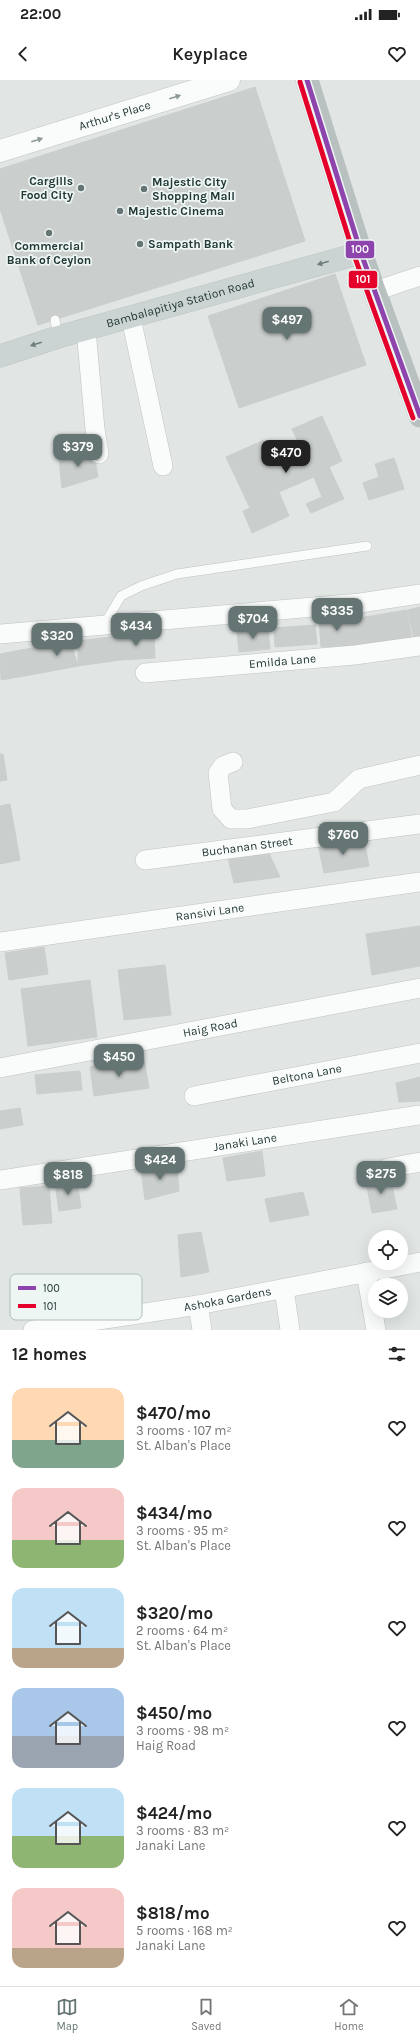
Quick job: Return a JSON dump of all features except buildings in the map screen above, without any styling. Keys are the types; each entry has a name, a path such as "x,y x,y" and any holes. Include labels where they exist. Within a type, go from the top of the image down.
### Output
{"highway":[{"path":"307,80 361,253 420,416"}],"main road":[{"name":"Bambalapitiya Station Road","path":"0,356 56,329 86,330 361,253"}],"street":[{"name":"Arthur's Place","path":"0,151 229,80"},
{"path":"375,291 420,276"},
{"path":"131,318 163,466"},
{"path":"86,330 95,429 99,454"},
{"path":"0,634 360,603 420,594"},
{"name":"Emilda Lane","path":"145,673 355,655 420,646"},
{"path":"233,762 223,766 218,773 222,809 231,818 247,818 334,802 359,779 420,765"},
{"name":"Buchanan Street","path":"145,860 420,824"},
{"name":"Ransivi Lane","path":"0,942 420,882"},
{"name":"Haig Road","path":"0,1068 420,988"},
{"name":"Beltona Lane","path":"194,1096 420,1053"},
{"name":"Janaki Lane","path":"0,1180 420,1115"},
{"path":"388,1168 420,1162"},
{"name":"Ashoka Gardens","path":"142,1313 284,1289 420,1262"},
{"path":"366,1272 376,1330"},
{"path":"284,1289 290,1330"},
{"path":"198,1304 202,1330"},
{"name":"Ashoka Gardens","path":"33,1330 96,1320"}],"lane":[{"path":"104,625 120,596 141,586 177,574 366,546"}],"transit line":[{"name":"100","path":"307,80 361,253 420,416"},
{"name":"101","path":"300,82 354,255 413,418"}],"place":[{"name":"Cargills Food City","path":"81,188"},
{"name":"Majestic City Shopping Mall","path":"144,189"},
{"name":"Majestic Cinema","path":"120,211"},
{"name":"Commercial Bank of Ceylon","path":"49,233"},
{"name":"Sampath Bank","path":"140,244"}]}
